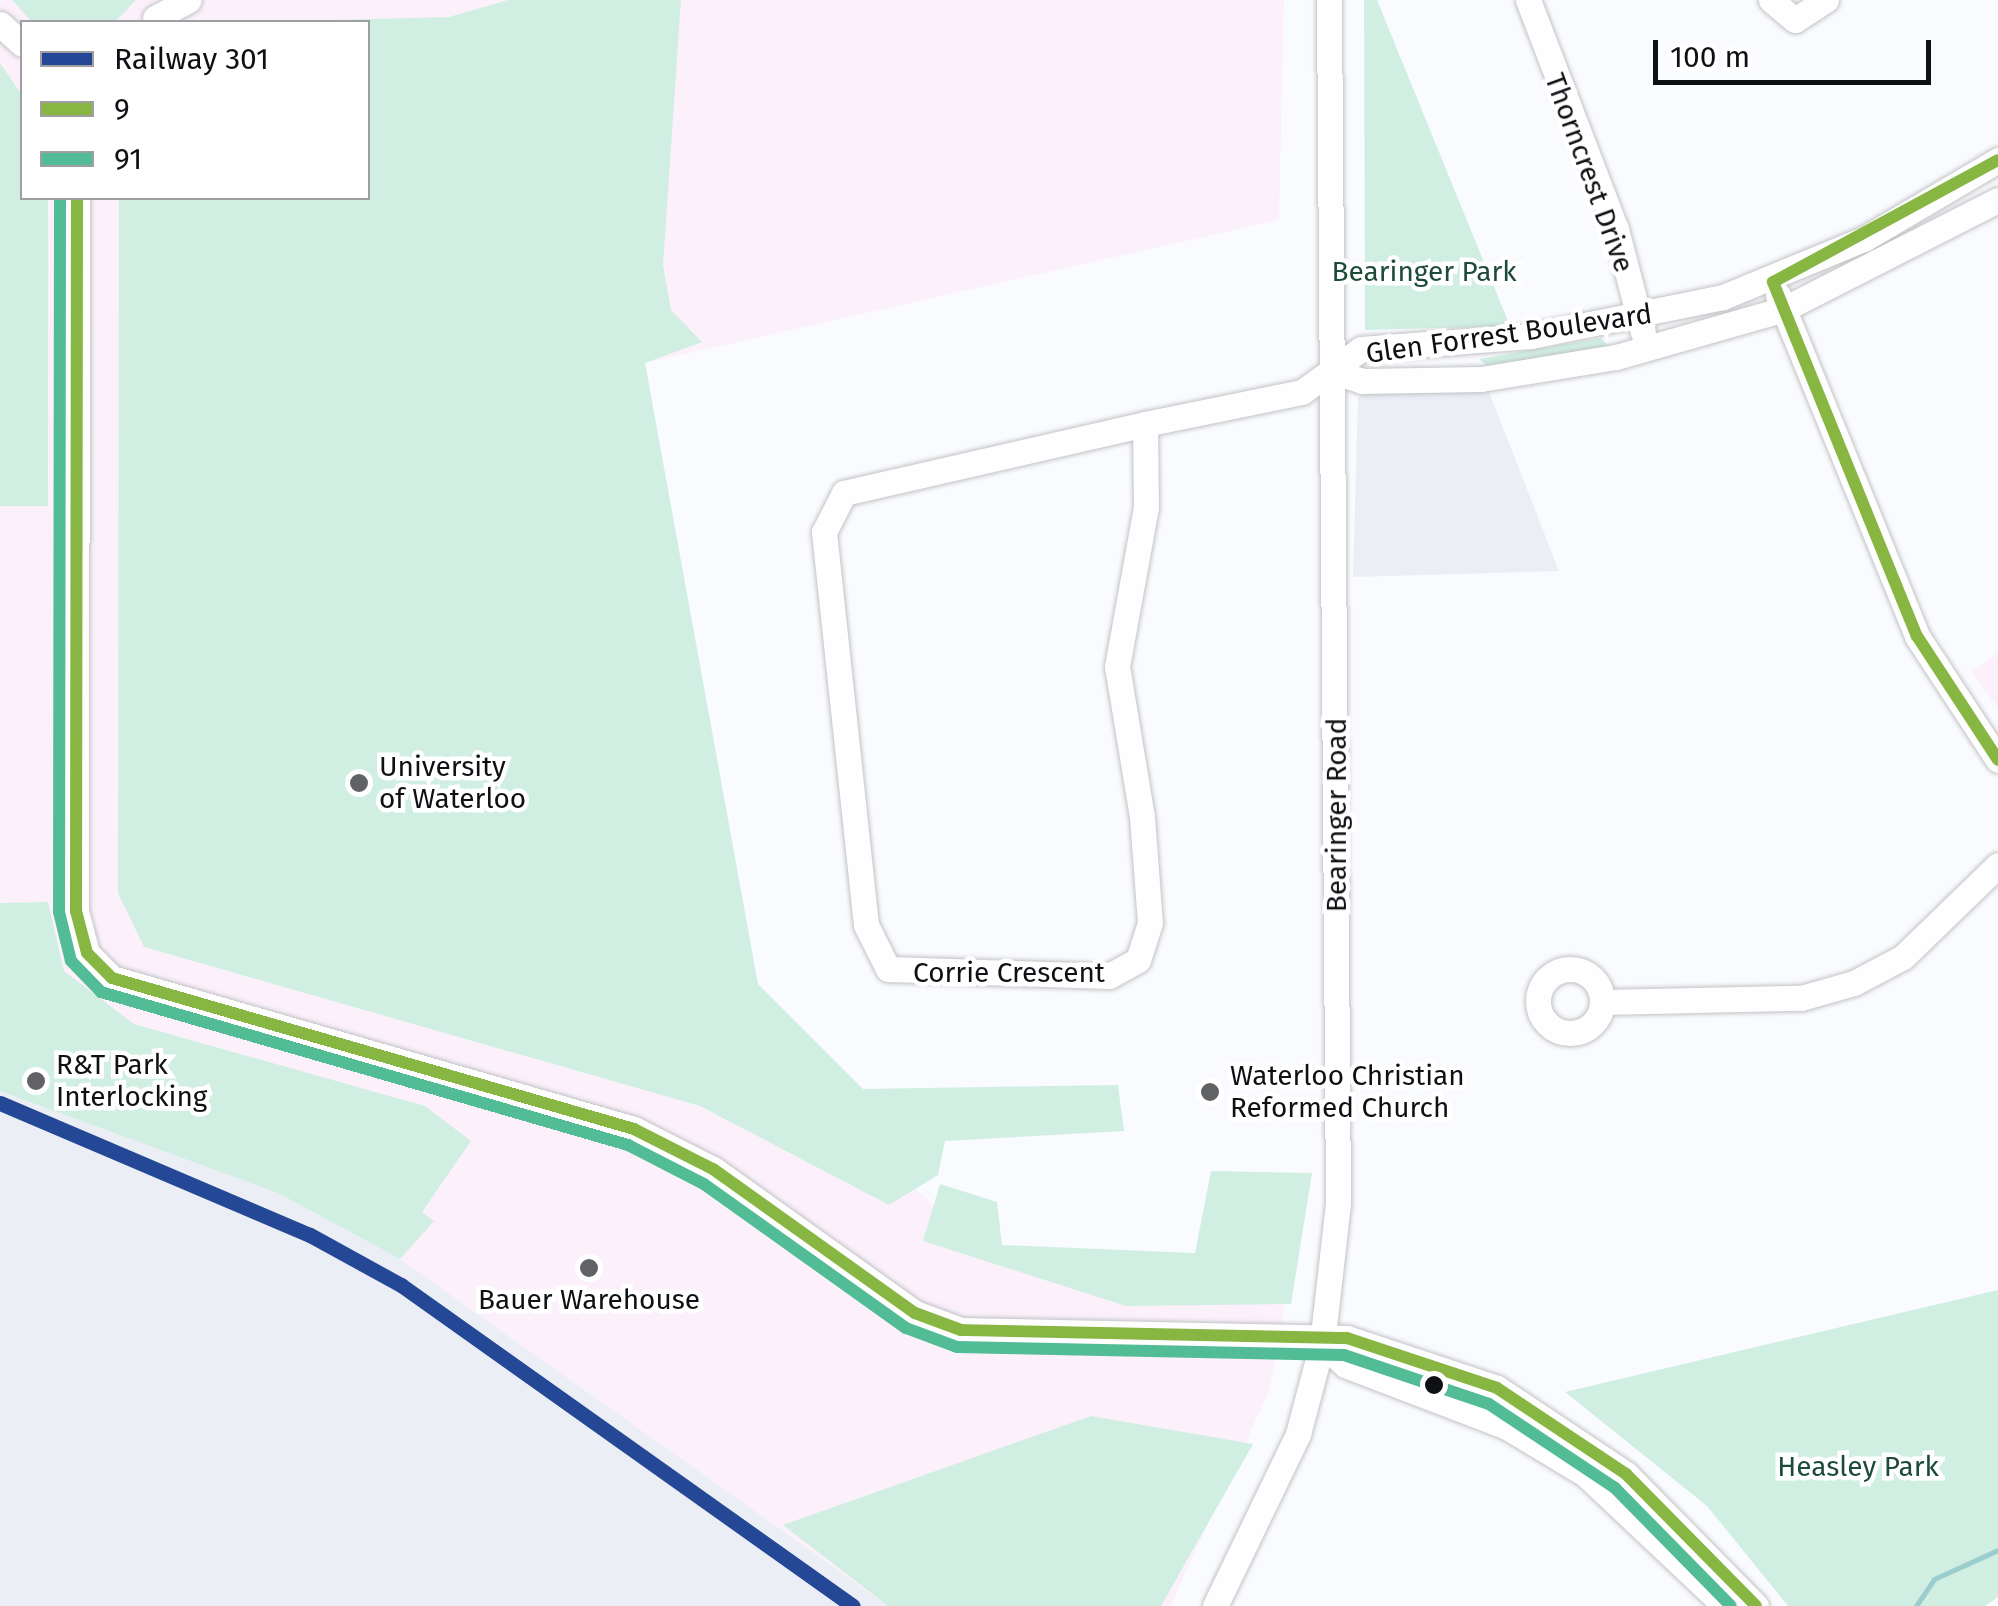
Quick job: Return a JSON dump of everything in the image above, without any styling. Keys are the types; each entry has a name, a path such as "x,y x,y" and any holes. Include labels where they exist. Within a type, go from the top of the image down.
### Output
{"street":[{"path":"157,14 188,0"},
{"name":"Bearinger Road","path":"1215,1606 1276,1493 1322,1344 1339,1152 1329,0"},
{"name":"Thorncrest Drive","path":"1528,0 1616,229 1648,347"},
{"path":"1771,0 1795,20 1826,0"},
{"path":"0,24 20,42"},
{"name":"Glen Forrest Boulevard","path":"1332,371 1368,348 1639,320 1772,282 1998,160"},
{"path":"1973,176 1995,212"},
{"path":"77,200 76,911 99,968 178,1002 634,1129 713,1169 915,1313 961,1330 1322,1344 1347,1338 1497,1388 1580,1437 1722,1562 1756,1606"},
{"name":"Glen Forrest Boulevard","path":"1332,371 1362,381 1481,379 1648,347 1784,309 1995,212"},
{"path":"1772,282 1915,633 1998,760"},
{"name":"Corrie Crescent","path":"1145,424 1146,507 1117,666 1144,842 1150,923 1138,960 1109,976 888,969 866,925 824,532 831,508 844,493 1145,424 1302,392 1332,371"},
{"path":"1602,1002 1801,998 1854,984 1903,957 1998,865"},
{"path":"1322,1344 1345,1366 1507,1427 1585,1474 1726,1606"}],"shaded area":[{"name":"University of Waterloo","path":"0,0 650,0 645,363 671,511 609,1070 1270,1388 1170,1606 0,1606"},
{"name":"University of Waterloo","path":"0,0 1284,0 1279,220 645,363 767,1055 989,1255 1294,1254 1270,1388 1170,1606 888,1606 400,1259 278,1193 0,1091"},
{"path":"1487,387 1559,571 1353,577 1358,398 1368,389"},
{"path":"1998,653 1998,708 1971,672"}],"green space":[{"path":"12,0 136,0 117,20 30,20"},
{"path":"508,0 681,0 663,265 671,310 702,342 645,363 758,984 863,1089 1118,1085 1124,1131 945,1141 938,1175 889,1205 700,1106 144,947 118,893 119,200 370,200 370,20 330,20 449,17"},
{"name":"Bearinger Park","path":"1364,0 1377,0 1510,326 1365,330"},
{"path":"0,63 20,92 20,200 48,200 48,506 0,506"},
{"path":"1601,338 1608,346 1489,368 1479,359"},
{"path":"48,902 64,971 134,1024 425,1106 471,1141 422,1212 434,1221 400,1259 278,1193 0,1091 0,903"},
{"path":"1211,1171 1312,1173 1291,1304 1126,1306 923,1241 940,1184 997,1202 1002,1245 1195,1253"},
{"name":"Heasley Park","path":"1998,1290 1998,1597 1985,1606 1788,1606 1707,1506 1565,1392"},
{"path":"1091,1416 1253,1444 1161,1606 888,1606 783,1525"}],"waterway":[{"path":"1916,1606 1934,1579 1998,1550"}],"railway":[{"path":"0,1100 198,1185"}],"rail line":[{"name":"301","path":"0,1103 310,1235 401,1285 853,1606"}],"transit line":[{"name":"9","path":"1998,160 1773,282 1917,636 1998,760"},
{"name":"91","path":"60,200 59,912 71,961 101,992 628,1145 704,1184 906,1328 957,1347 1344,1355 1489,1404 1615,1488 1731,1606"},
{"name":"9","path":"77,200 76,911 87,953 112,978 634,1129 713,1169 915,1313 961,1330 1347,1338 1497,1388 1626,1474 1756,1606"}],"place":[{"name":"University of Waterloo","path":"359,783"},
{"name":"R&T Park Interlocking","path":"36,1081"},
{"name":"Waterloo Christian Reformed Church","path":"1210,1092"},
{"name":"Bauer Warehouse","path":"589,1268"}]}
